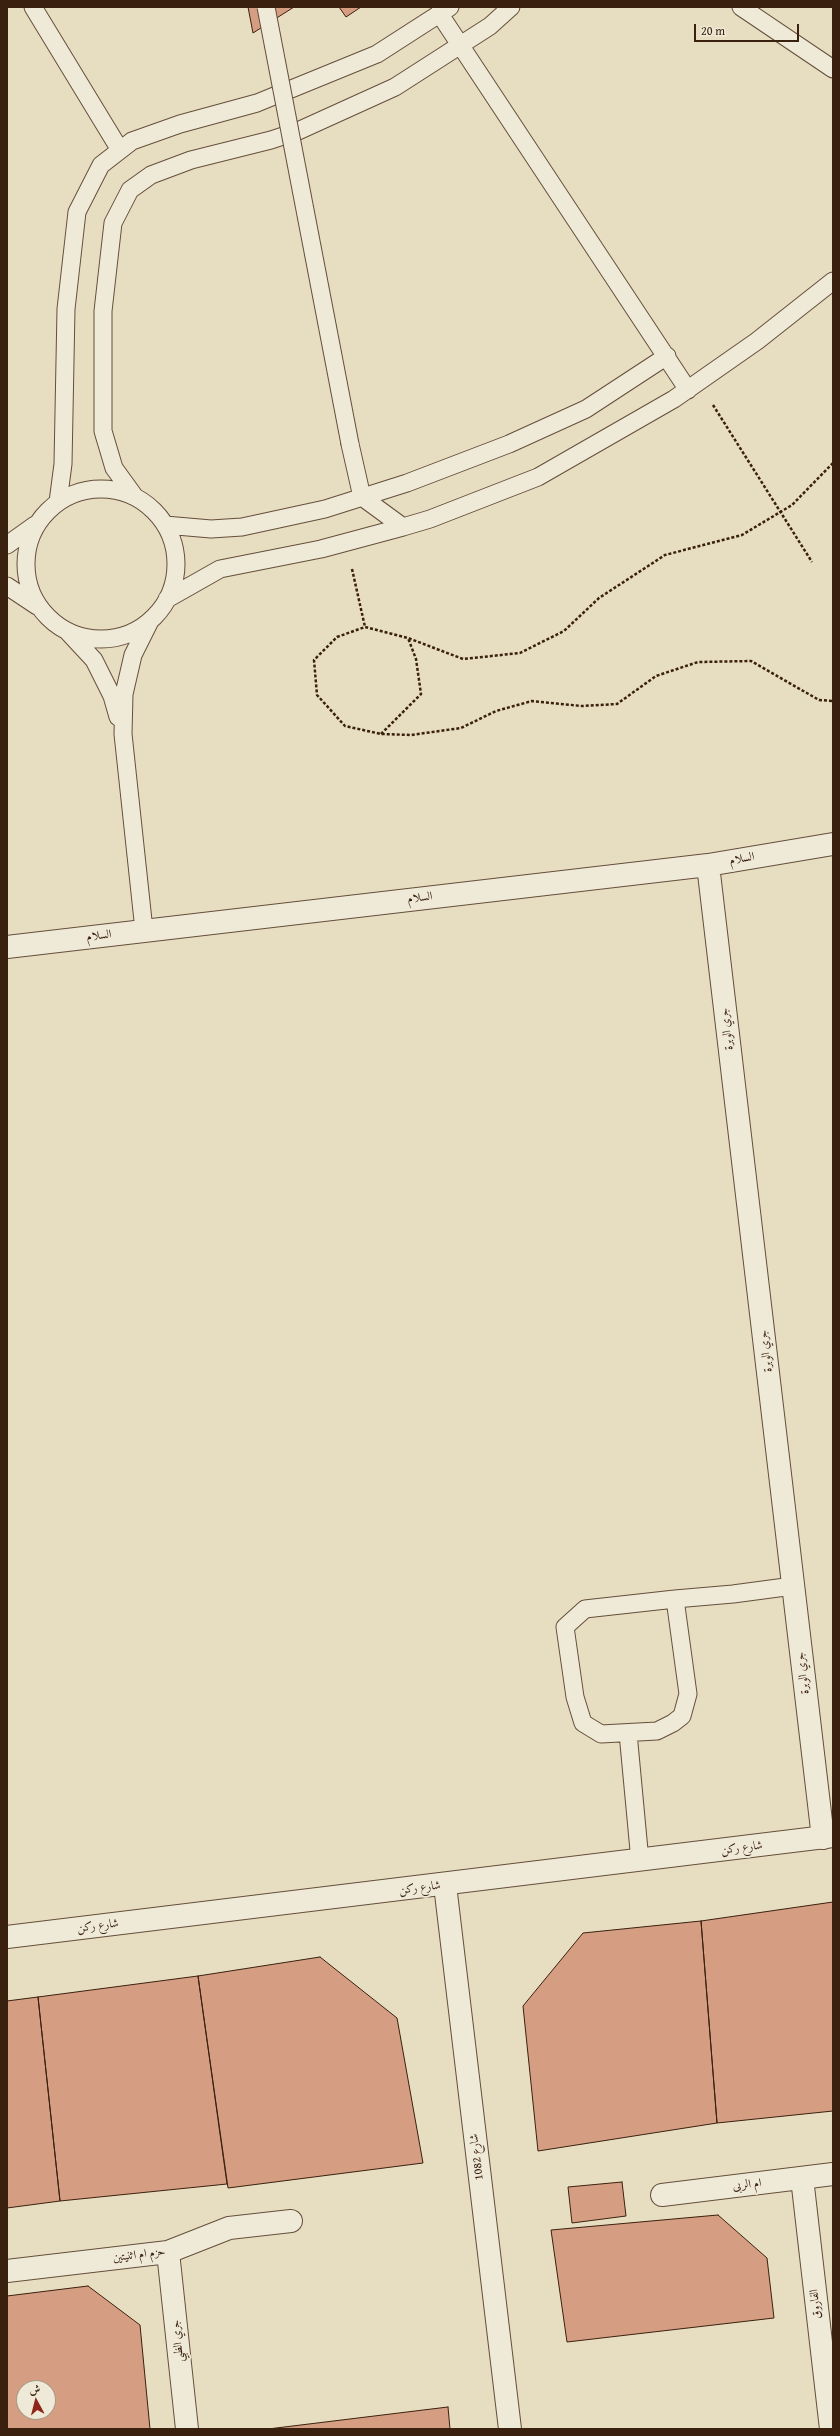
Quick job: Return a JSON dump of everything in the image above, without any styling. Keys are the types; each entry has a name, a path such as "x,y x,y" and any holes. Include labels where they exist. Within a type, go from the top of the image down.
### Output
{"street":[{"name":"السلام","path":"7,947 708,865 833,844"},
{"name":"جري الوبرة","path":"708,865 793,1586 828,1837"},
{"name":"شارع ركن","path":"7,1937 445,1885 828,1837"},
{"name":"شارع 1082","path":"445,1885 510,2429"},
{"name":"ام الربى","path":"662,2195 833,2174"},
{"name":"الفاروق","path":"802,2178 831,2429"},
{"name":"حزم ام اثنيتين","path":"7,2270 168,2252 229,2228 291,2221"},
{"name":"جري الظبي","path":"168,2252 188,2429"}],"lane":[{"path":"266,7 350,444 362,497 403,527"},
{"path":"134,497 114,468 104,431 104,304 113,223 130,190 150,175 191,160 271,140 298,131 395,87 490,26 511,7"},
{"path":"740,7 833,69"},
{"path":"36,8 120,150"},
{"path":"58,502 63,464 66,309 77,212 101,165 132,141 180,124 256,103 377,54 445,10 460,45 667,356 693,386"},
{"path":"167,599 220,569 347,542 403,527 430,519 538,477 693,386 757,341 833,281"},
{"path":"165,526 211,529 242,527 325,509 407,483 509,444 586,409 667,356"},
{"path":"7,545 37,524 58,502 76,493 96,489 116,490 134,497 152,509 165,526 175,550 175,575 167,599 151,619 133,655 124,694 123,734 144,930"},
{"path":"37,524 28,544 26,567 29,589 40,608 52,621 66,630 88,638 111,638 132,632 151,619"},
{"path":"7,586 40,608"},
{"path":"66,630 98,668 112,696 123,734"},
{"path":"675,1598 688,1694 682,1716 673,1723 657,1731 601,1734 583,1722 575,1697 565,1627 585,1609 675,1598 793,1586"},
{"path":"628,1733 640,1861"}],"path":[{"path":"693,386 781,512 812,562"},
{"path":"833,463 792,506 742,535 665,555 599,598 564,631 520,653 463,659 408,638 365,627 337,637 314,660 317,695 345,726 381,734 411,735 461,728 496,711 532,701 582,706 617,704 656,676 698,662 751,661 819,700 833,701"},
{"path":"347,542 365,627"},
{"path":"381,734 422,694 416,659 408,638"}],"building":[{"path":"248,7 294,7 253,33"},
{"path":"339,7 361,7 346,17"},
{"path":"833,1902 833,2111 717,2123 701,1921"},
{"path":"701,1921 717,2123 538,2151 523,2006 583,1933"},
{"path":"320,1957 397,2018 423,2163 228,2188 198,1976"},
{"path":"198,1976 227,2184 60,2201 38,1997"},
{"path":"38,1997 60,2201 7,2208 7,2001"},
{"path":"622,2182 626,2216 572,2223 568,2187"},
{"path":"718,2215 767,2258 774,2318 567,2342 551,2230"},
{"path":"88,2286 140,2325 150,2429 7,2429 7,2296"},
{"path":"448,2407 450,2429 268,2429"}]}
